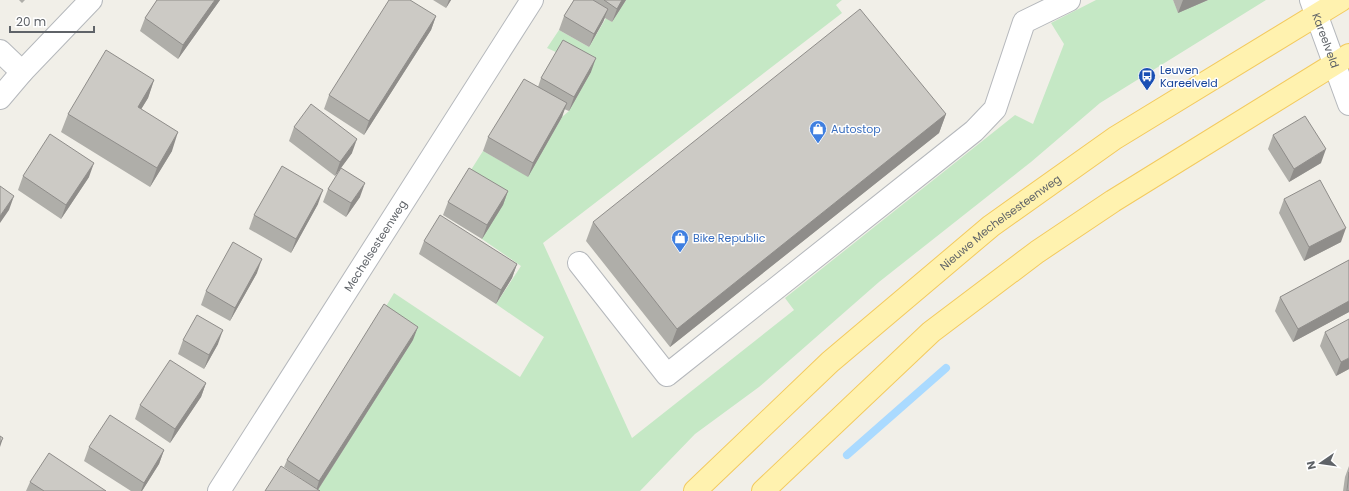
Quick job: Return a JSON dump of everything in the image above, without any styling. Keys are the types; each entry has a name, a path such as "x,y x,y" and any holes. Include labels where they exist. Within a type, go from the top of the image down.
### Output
{"main road":[{"name":"Nieuwe Mechelsesteenweg","path":"695,491 830,362 991,226 1115,138 1313,8 1341,0"},
{"path":"762,491 931,332 1037,252 1113,201 1342,59"}],"street":[{"path":"0,98 22,72 91,0"},
{"name":"Mechelsesteenweg","path":"219,491 532,0"},
{"path":"580,263 667,374 974,131 995,109 1024,22 1069,0"},
{"name":"Kareelveld","path":"1313,8 1342,59 1349,104"},
{"path":"0,51 22,72"}],"green space":[{"path":"626,0 842,0 836,5 842,13 543,243 632,438 794,310 785,298 1015,115 1033,124 1064,44 1051,23 1096,0 1173,0 1178,12 1208,0 1266,0 1100,103 1031,162 879,282 759,387 695,434 640,491 317,491 379,318 394,293 520,377 544,337 496,304 521,266 482,239 464,181 483,151 528,176 562,117 569,111 558,53 547,48 559,30 589,47 606,18 612,22"}],"building":[{"path":"157,0 215,0 183,45 145,18"},
{"path":"389,0 410,0 436,16 369,121 329,95"},
{"path":"574,0 593,0 608,9 594,34 564,16"},
{"path":"604,0 622,0 617,9"},
{"path":"860,9 946,114 677,329 593,222"},
{"path":"563,40 596,58 574,97 541,78"},
{"path":"106,50 154,80 138,107 178,132 157,168 68,114"},
{"path":"524,79 567,103 533,163 488,137"},
{"path":"311,104 357,139 340,162 294,127"},
{"path":"1305,116 1326,149 1294,169 1273,135"},
{"path":"50,134 94,163 66,205 23,176"},
{"path":"282,166 323,190 296,239 254,215"},
{"path":"341,168 365,183 351,203 328,189"},
{"path":"469,168 508,191 487,225 448,202"},
{"path":"1320,180 1346,228 1309,247 1284,199"},
{"path":"0,186 14,196 0,216"},
{"path":"440,215 517,264 501,290 424,241"},
{"path":"233,242 262,259 235,308 206,291"},
{"path":"1349,260 1349,301 1298,329 1280,297"},
{"path":"384,304 418,327 319,481 287,460"},
{"path":"197,315 223,330 209,355 183,340"},
{"path":"1349,319 1349,358 1341,362 1325,332"},
{"path":"170,360 206,383 175,429 140,405"},
{"path":"110,415 164,450 144,483 89,447"},
{"path":"0,436 3,438 0,443"},
{"path":"49,453 106,491 44,491 30,482"},
{"path":"281,466 320,491 265,491"},
{"path":"1349,472 1349,491 1347,491"}],"waterway":[{"path":"847,455 946,368"}],"place":[{"name":"Leuven Kareelveld","path":"1147,91"},
{"name":"Autostop","path":"818,144"},
{"name":"Bike Republic","path":"680,253"}]}
